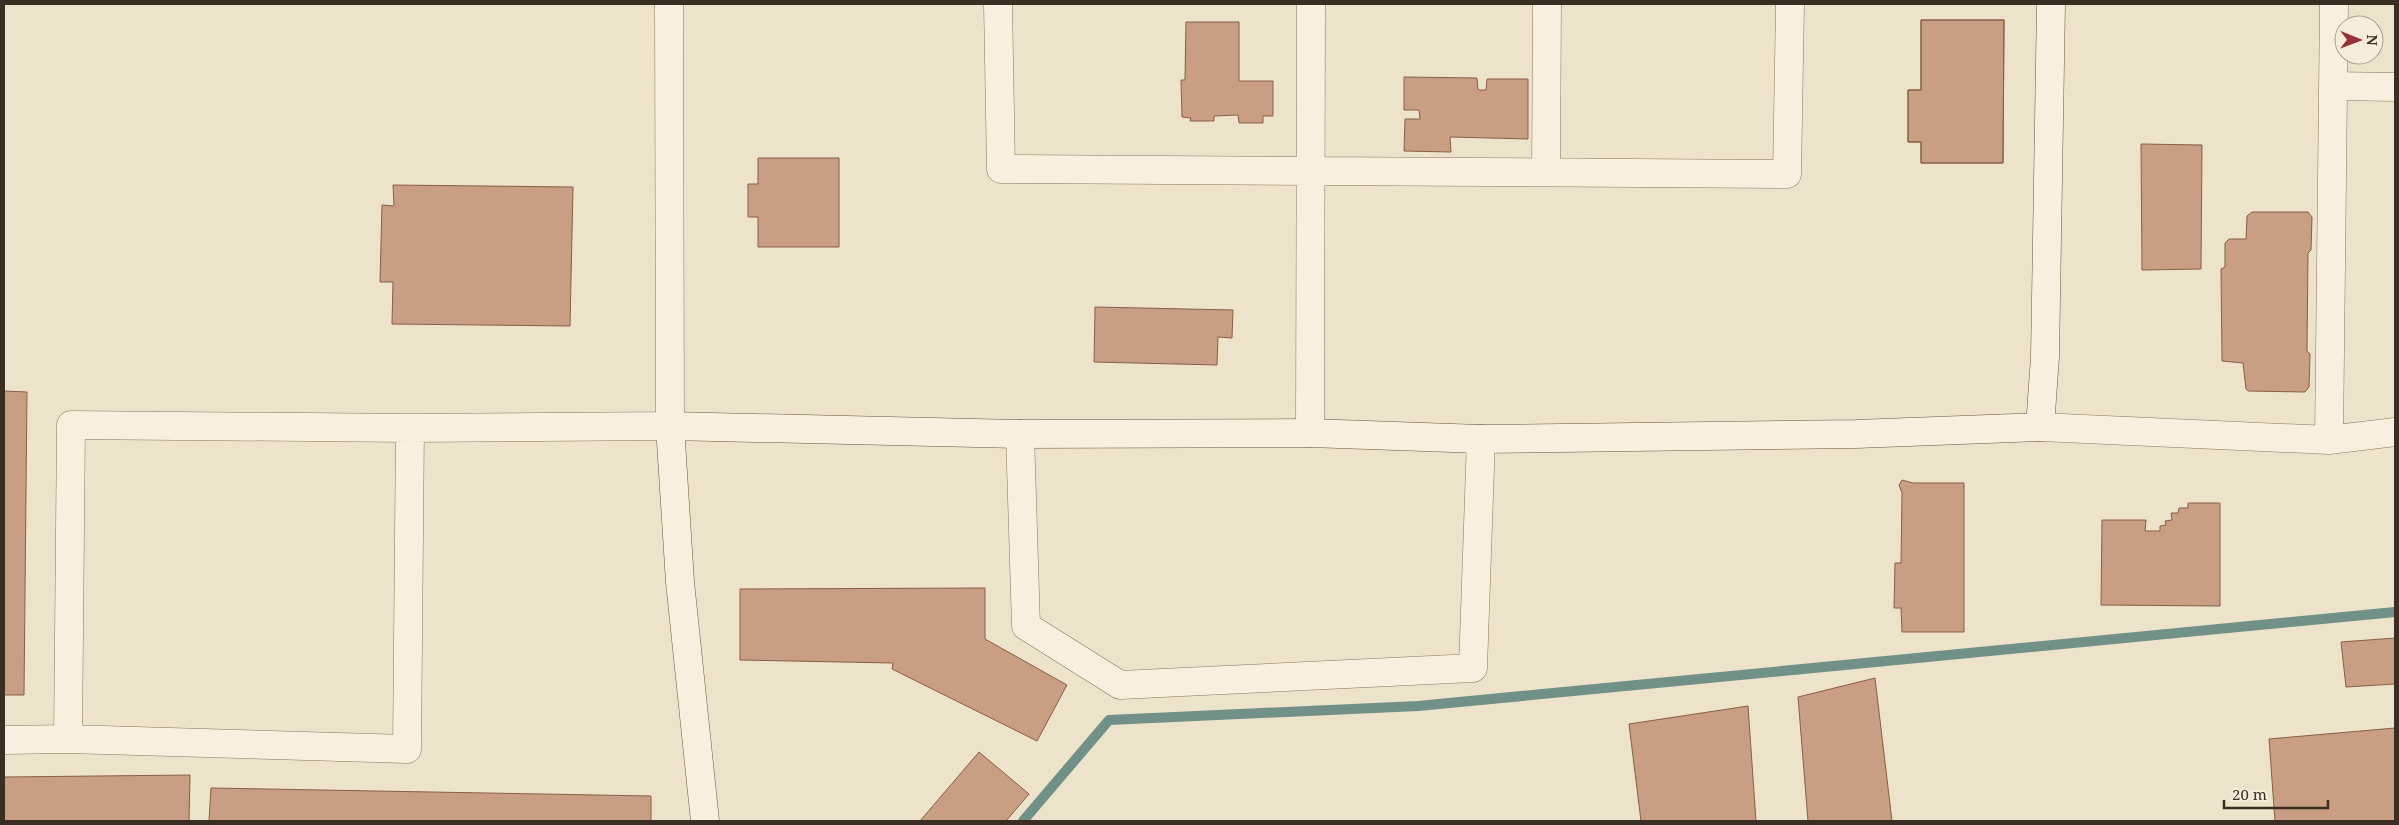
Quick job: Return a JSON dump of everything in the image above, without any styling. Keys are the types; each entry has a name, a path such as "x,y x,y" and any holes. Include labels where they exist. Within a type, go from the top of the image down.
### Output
{"street":[{"path":"669,4 670,426 680,582 705,821"},
{"path":"998,4 1001,168 1787,174 1790,4"},
{"path":"1310,434 1311,4"},
{"path":"1546,4 1546,172"},
{"path":"2040,427 2045,357 2051,4"},
{"path":"2329,440 2334,4"},
{"path":"2333,86 2395,87"},
{"path":"68,739 71,425 410,428 670,426 1020,434 1310,434 1481,439 1856,434 2040,427 2329,440 2395,432"},
{"path":"4,740 68,739 407,749 410,428"},
{"path":"1020,434 1026,626 1120,685 1473,668 1481,439"}],"building":[{"path":"1921,20 2004,20 2003,163 1921,163 1921,142 1908,142 1908,90 1921,90"},
{"path":"1921,20 2004,20 2003,163 1921,163 1921,142 1908,142 1908,90 1921,90"},
{"path":"1186,22 1239,22 1239,81 1273,81 1273,116 1263,116 1263,123 1239,123 1238,115 1214,116 1214,121 1190,121 1191,118 1182,117 1181,80 1185,80"},
{"path":"1404,77 1477,78 1478,90 1486,90 1487,79 1528,79 1528,139 1450,137 1451,152 1404,151 1405,119 1420,119 1419,110 1404,110"},
{"path":"2141,144 2202,145 2201,269 2142,270"},
{"path":"758,158 839,158 839,247 758,247 758,217 748,217 748,184 758,184"},
{"path":"393,185 573,187 570,326 392,324 393,282 380,282 382,205 394,206"},
{"path":"2252,212 2308,212 2312,217 2311,250 2308,253 2307,351 2310,354 2309,387 2305,392 2248,391 2246,389 2243,363 2222,361 2221,269 2225,267 2225,243 2229,239 2246,239 2247,216"},
{"path":"1095,307 1233,310 1232,338 1218,337 1217,365 1094,362"},
{"path":"4,391 27,392 24,695 4,695"},
{"path":"1902,480 1913,483 1964,483 1964,632 1902,632 1901,608 1894,608 1895,563 1901,563 1902,493 1899,485"},
{"path":"2188,503 2220,503 2220,606 2101,605 2102,520 2146,520 2145,531 2160,531 2160,526 2166,525 2165,521 2172,520 2171,513 2178,513 2179,508 2188,508"},
{"path":"985,588 985,639 1067,685 1037,741 892,669 893,663 740,660 740,589"},
{"path":"2395,638 2395,684 2346,687 2341,642"},
{"path":"1875,678 1892,821 1808,821 1798,697"},
{"path":"1748,706 1756,821 1641,821 1629,724"},
{"path":"2395,728 2395,821 2275,821 2269,739"},
{"path":"979,752 1029,794 1006,821 920,821"},
{"path":"190,775 189,821 4,821 4,777"},
{"path":"211,788 651,796 651,821 209,821"}],"waterway":[{"path":"1023,821 1109,720 1418,706 2395,612"}]}
